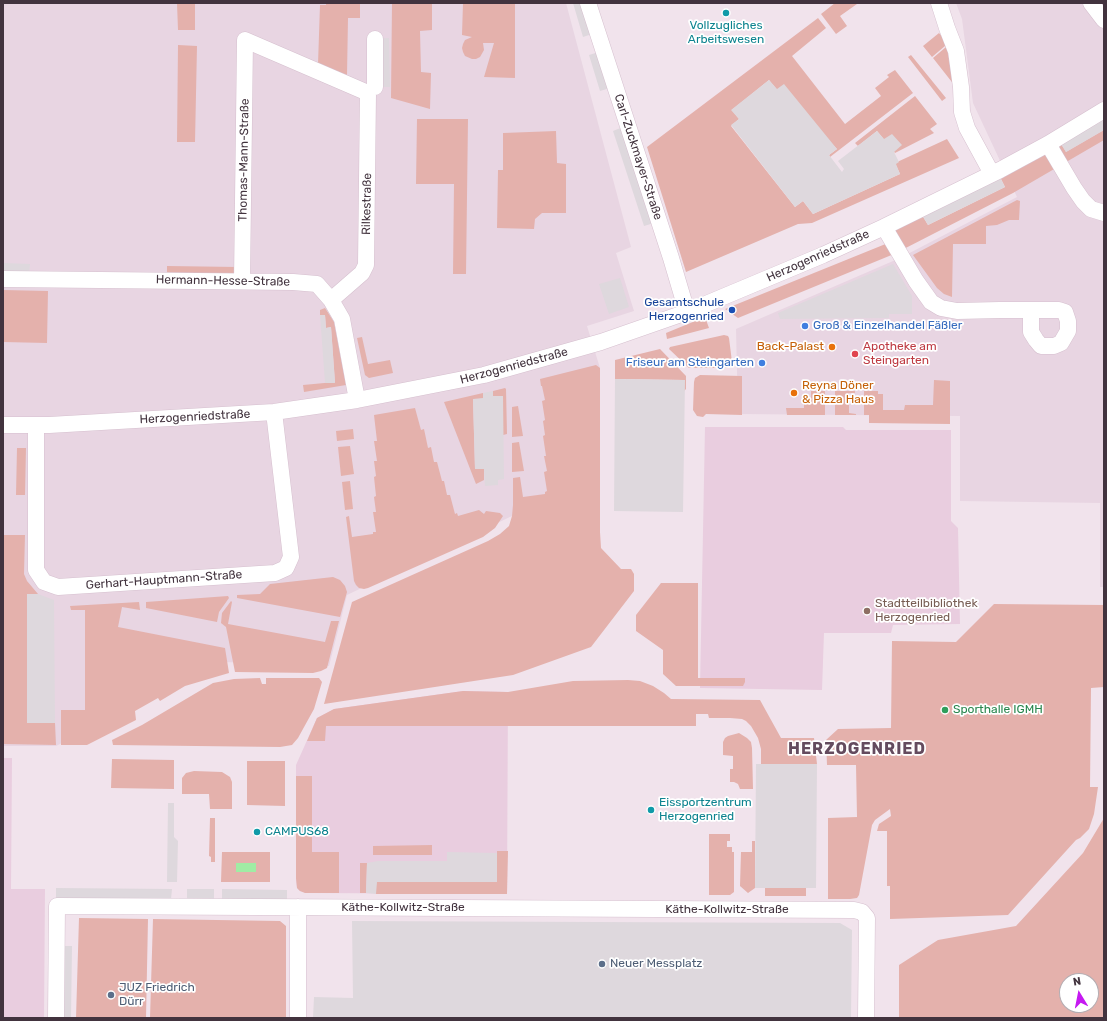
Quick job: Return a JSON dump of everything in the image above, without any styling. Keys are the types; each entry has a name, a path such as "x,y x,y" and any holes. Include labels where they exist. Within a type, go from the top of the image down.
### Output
{"street":[{"name":"Carl-Zuckmayer-Straße","path":"588,3 671,258 687,312"},
{"path":"939,3 956,51 961,87 962,112 967,128 992,174"},
{"path":"1091,3 1104,20"},
{"name":"Rilkestraße","path":"331,300 362,273 366,265 371,90 375,38"},
{"name":"Thomas-Mann-Straße","path":"242,281 245,40 371,90"},
{"name":"Herzogenriedstraße","path":"3,425 36,425 274,412 357,400 443,384 506,369 611,339 687,312 824,255 992,174 1048,144 1104,110"},
{"path":"1048,144 1083,201 1091,209 1104,213"},
{"path":"884,227 916,281 931,302 941,308 956,311 1031,310"},
{"name":"Hermann-Hesse-Straße","path":"3,279 242,281 317,284 331,300 342,320 357,400"},
{"name":"Gerhart-Hauptmann-Straße","path":"36,425 36,570 44,582 58,587 275,573 286,568 291,557 274,412"},
{"name":"Käthe-Kollwitz-Straße","path":"56,1018 57,906 854,910 862,912 867,918 866,1018"},
{"path":"298,907 298,1018"}],"shaded area":[{"path":"3,3 566,3 631,247 616,253 634,311 587,326 600,368 600,532 514,515 347,595 329,666 223,662 56,746 3,746"},
{"path":"177,3 195,3 195,30 178,30"},
{"path":"326,3 360,3 360,18 348,18 347,75 318,64 320,5 326,5"},
{"path":"392,3 432,3 432,30 420,31 421,72 431,73 430,109 391,98"},
{"path":"463,3 515,3 515,78 484,77 494,43 483,43 484,50 480,57 476,59 465,56 462,48 463,44 465,40 472,37 462,35"},
{"path":"573,3 583,3 592,34 583,37"},
{"path":"835,3 857,4 840,16 847,26 836,34 821,14"},
{"path":"956,3 1104,3 1104,587 1100,587 1100,503 960,501 960,416 738,414 736,329 900,258 1017,197 973,103 962,19"},
{"path":"818,18 826,28 792,56 845,124 881,96 875,88 889,77 887,75 895,70 913,93 830,157 829,155 837,149 777,90 769,80 732,110 739,119 731,126 795,207 803,201 813,214 900,174 895,163 947,139 959,158 812,223 798,224 686,272 647,147"},
{"path":"939,33 946,41 955,86 933,58 946,47 945,46 932,57 923,46"},
{"path":"389,38 390,87 370,87 370,39"},
{"path":"178,45 197,46 195,142 177,142"},
{"path":"599,52 610,88 600,91 589,55"},
{"path":"911,55 946,98 942,101 908,57"},
{"path":"769,80 777,89 784,84 837,149 829,155 842,172 844,169 838,161 877,131 884,139 892,134 902,145 894,152 899,162 896,164 900,174 813,214 803,201 795,207 731,125 739,119 731,110"},
{"path":"915,96 937,124 930,129 934,133 895,153 877,131 858,146 855,143"},
{"path":"417,119 468,119 466,274 453,274 454,184 416,184"},
{"path":"1104,119 1104,130 1066,152 1061,144"},
{"path":"623,127 654,223 644,226 613,131"},
{"path":"1104,130 1104,140 1013,193 894,254 738,318 725,309 888,243 885,233 922,215 928,225 1005,187 1000,177 1061,144 1066,152"},
{"path":"556,131 557,163 566,164 566,213 542,213 535,219 534,229 497,228 498,170 503,170 503,133"},
{"path":"1000,177 1005,187 928,225 922,215"},
{"path":"1017,200 1020,201 1019,220 1009,220 997,225 986,226 986,244 953,244 952,297 944,294 937,288 913,255"},
{"path":"3,263 30,264 29,275 3,274"},
{"path":"893,264 912,296 912,314 889,314 889,318 780,319 778,313"},
{"path":"167,266 238,267 238,276 167,275"},
{"path":"620,278 629,307 609,314 599,284"},
{"path":"3,290 48,291 47,343 3,342"},
{"path":"325,308 334,322 346,385 304,392 303,385 335,382 331,327 326,328 325,315 320,315 320,310"},
{"path":"320,315 325,315 326,328 331,327 335,383 325,383"},
{"path":"705,317 709,328 667,339 666,333"},
{"path":"724,335 728,336 729,338 732,362 732,365 727,368 689,368 669,349 670,347"},
{"path":"362,337 368,364 390,360 393,373 369,378 365,375 357,338"},
{"path":"660,349 686,376 686,389 684,391 684,380 615,379 615,360"},
{"path":"596,365 600,368 601,548 621,569 631,569 634,574 634,591 591,647 513,675 324,704 352,602 488,541 500,534 509,526 512,516 513,478 520,477 523,497 545,494 547,491 544,472 547,471 544,456 546,456 543,436 545,435 543,421 545,420 542,401 545,400 540,379"},
{"path":"700,375 742,376 742,415 706,414 703,417 697,416 693,410 694,382 695,378"},
{"path":"615,379 685,380 683,512 614,511"},
{"path":"934,380 950,381 950,424 869,423 869,415 864,415 864,391 878,391 878,394 883,394 883,410 904,410 905,405 933,405"},
{"path":"505,388 507,434 503,435 503,396 493,396 493,391"},
{"path":"493,391 493,396 503,396 504,479 498,480 498,485 485,486 484,469 475,469 473,399 483,398 483,393"},
{"path":"811,391 825,391 825,415 787,415 786,408 804,408 804,400 811,400"},
{"path":"835,391 855,391 855,393 849,393 849,413 856,415 835,415"},
{"path":"483,393 483,399 473,399 475,469 484,468 484,480 476,484 444,402"},
{"path":"518,406 523,436 512,437 512,407"},
{"path":"415,408 421,430 424,429 428,448 431,447 434,462 437,462 447,495 450,495 455,514 457,513 458,516 479,510 484,514 486,511 500,513 503,516 495,528 483,537 368,588 359,588 354,581 346,517 349,516 352,537 373,534 373,532 376,532 373,512 376,512 374,477 376,476 374,461 377,461 374,441 377,441 374,415"},
{"path":"705,427 843,427 846,430 951,430 951,521 958,528 960,624 893,625 891,633 824,633 822,690 700,688"},
{"path":"353,429 354,439 337,441 336,431"},
{"path":"519,442 524,471 512,472 512,443"},
{"path":"350,446 354,474 341,476 338,447"},
{"path":"17,448 26,448 25,495 16,495"},
{"path":"350,481 353,509 345,510 342,482"},
{"path":"3,535 25,535 24,574 27,581 38,594 27,594 27,723 55,723 56,745 3,744"},
{"path":"333,577 340,580 345,586 347,592 340,617 237,598 237,595 260,594 270,584"},
{"path":"661,583 698,583 698,678 745,678 743,686 676,686 663,674 663,650 636,631 636,615"},
{"path":"27,594 38,594 54,600 55,723 27,723"},
{"path":"228,596 229,598 219,612 217,622 146,608 146,602"},
{"path":"231,601 228,624 325,642 331,621 339,621 327,668 313,673 235,672 226,627 221,623 222,613"},
{"path":"139,602 140,610 122,607 118,627 225,648 229,673 185,686 160,701 158,698 135,711 136,720 87,745 61,745 61,710 85,710 85,610 71,610 70,606"},
{"path":"994,604 1104,605 1104,687 1091,688 1090,787 1098,787 1094,814 1089,829 1076,840 1008,915 890,919 890,886 887,886 887,831 877,831 879,824 891,816 890,809 875,820 872,825 859,895 857,898 828,899 828,818 857,817 856,765 827,765 826,740 838,729 891,728 892,641 956,642"},
{"path":"260,678 262,684 266,684 266,678 319,678 322,682 314,709 298,738 292,745 280,747 113,745 112,740 142,725 213,683 234,679"},
{"path":"573,681 640,681 653,686 671,699 760,700 781,738 814,738 817,764 761,764 761,749 758,738 751,726 746,721 742,719 730,718 709,718 708,714 696,714 696,726 326,726 325,741 307,741 317,718 334,709 463,691 508,692"},
{"path":"463,691 508,692 507,894 307,893 300,891 297,888 296,878 296,765 317,718 334,709"},
{"path":"739,733 751,742 753,789 740,789 738,784 730,782 730,769 733,769 733,756 723,755 723,742 725,738"},
{"path":"3,758 12,758 11,889 45,889 44,1018 3,1018"},
{"path":"112,759 174,760 174,789 111,788"},
{"path":"247,761 285,761 285,806 247,805"},
{"path":"756,764 817,764 816,888 755,888"},
{"path":"194,771 222,772 230,777 232,782 232,809 210,809 209,794 182,794 182,778 186,773"},
{"path":"296,776 312,776 312,852 339,852 339,893 305,893 297,888"},
{"path":"168,803 174,803 174,837 178,841 177,882 167,882"},
{"path":"210,818 215,818 215,862 211,862 211,857 209,856"},
{"path":"1104,818 1104,1018 899,1018 899,965 938,940 1016,926 1083,853"},
{"path":"709,834 730,834 730,841 727,841 727,847 732,847 732,852 734,852 734,892 730,895 709,895"},
{"path":"752,841 755,841 755,888 748,893 740,886 741,852 752,852"},
{"path":"432,845 432,855 373,855 373,846"},
{"path":"497,851 508,851 507,894 376,894 376,882 497,882"},
{"path":"222,852 270,852 270,882 221,882"},
{"path":"447,852 497,853 497,882 377,882 376,894 366,893 367,863 378,861 447,861"},
{"path":"236,863 256,863 256,872 236,872"},
{"path":"360,863 367,863 366,893 360,893"},
{"path":"56,888 172,889 171,899 56,898"},
{"path":"765,888 806,888 806,896 765,896"},
{"path":"187,889 214,889 214,899 187,899"},
{"path":"222,889 287,890 287,899 222,899"},
{"path":"79,918 148,919 146,1018 76,1018"},
{"path":"153,919 280,921 286,926 286,1018 150,1018"},
{"name":"Neuer Messplatz","path":"352,921 840,923 852,930 851,1018 313,1018 314,997 353,998"},
{"path":"63,946 72,946 71,1018 61,1018"}],"place":[{"name":"Vollzugliches Arbeitswesen","path":"726,13"},
{"name":"Gesamtschule Herzogenried","path":"732,310"},
{"name":"Groß & Einzelhandel Fäßler","path":"805,326"},
{"name":"Back-Palast","path":"832,347"},
{"name":"Apotheke am Steingarten","path":"855,354"},
{"name":"Friseur am Steingarten","path":"762,363"},
{"name":"Reyna Döner & Pizza Haus","path":"794,393"},
{"name":"Stadtteilbibliothek Herzogenried","path":"867,611"},
{"name":"Sporthalle IGMH","path":"945,710"},
{"name":"Eissportzentrum Herzogenried","path":"651,810"},
{"name":"CAMPUS68","path":"257,832"},
{"name":"Neuer Messplatz","path":"602,964"},
{"name":"JUZ Friedrich Dürr","path":"111,995"}],"district":[{"name":"HERZOGENRIED","path":"857,749"}]}
